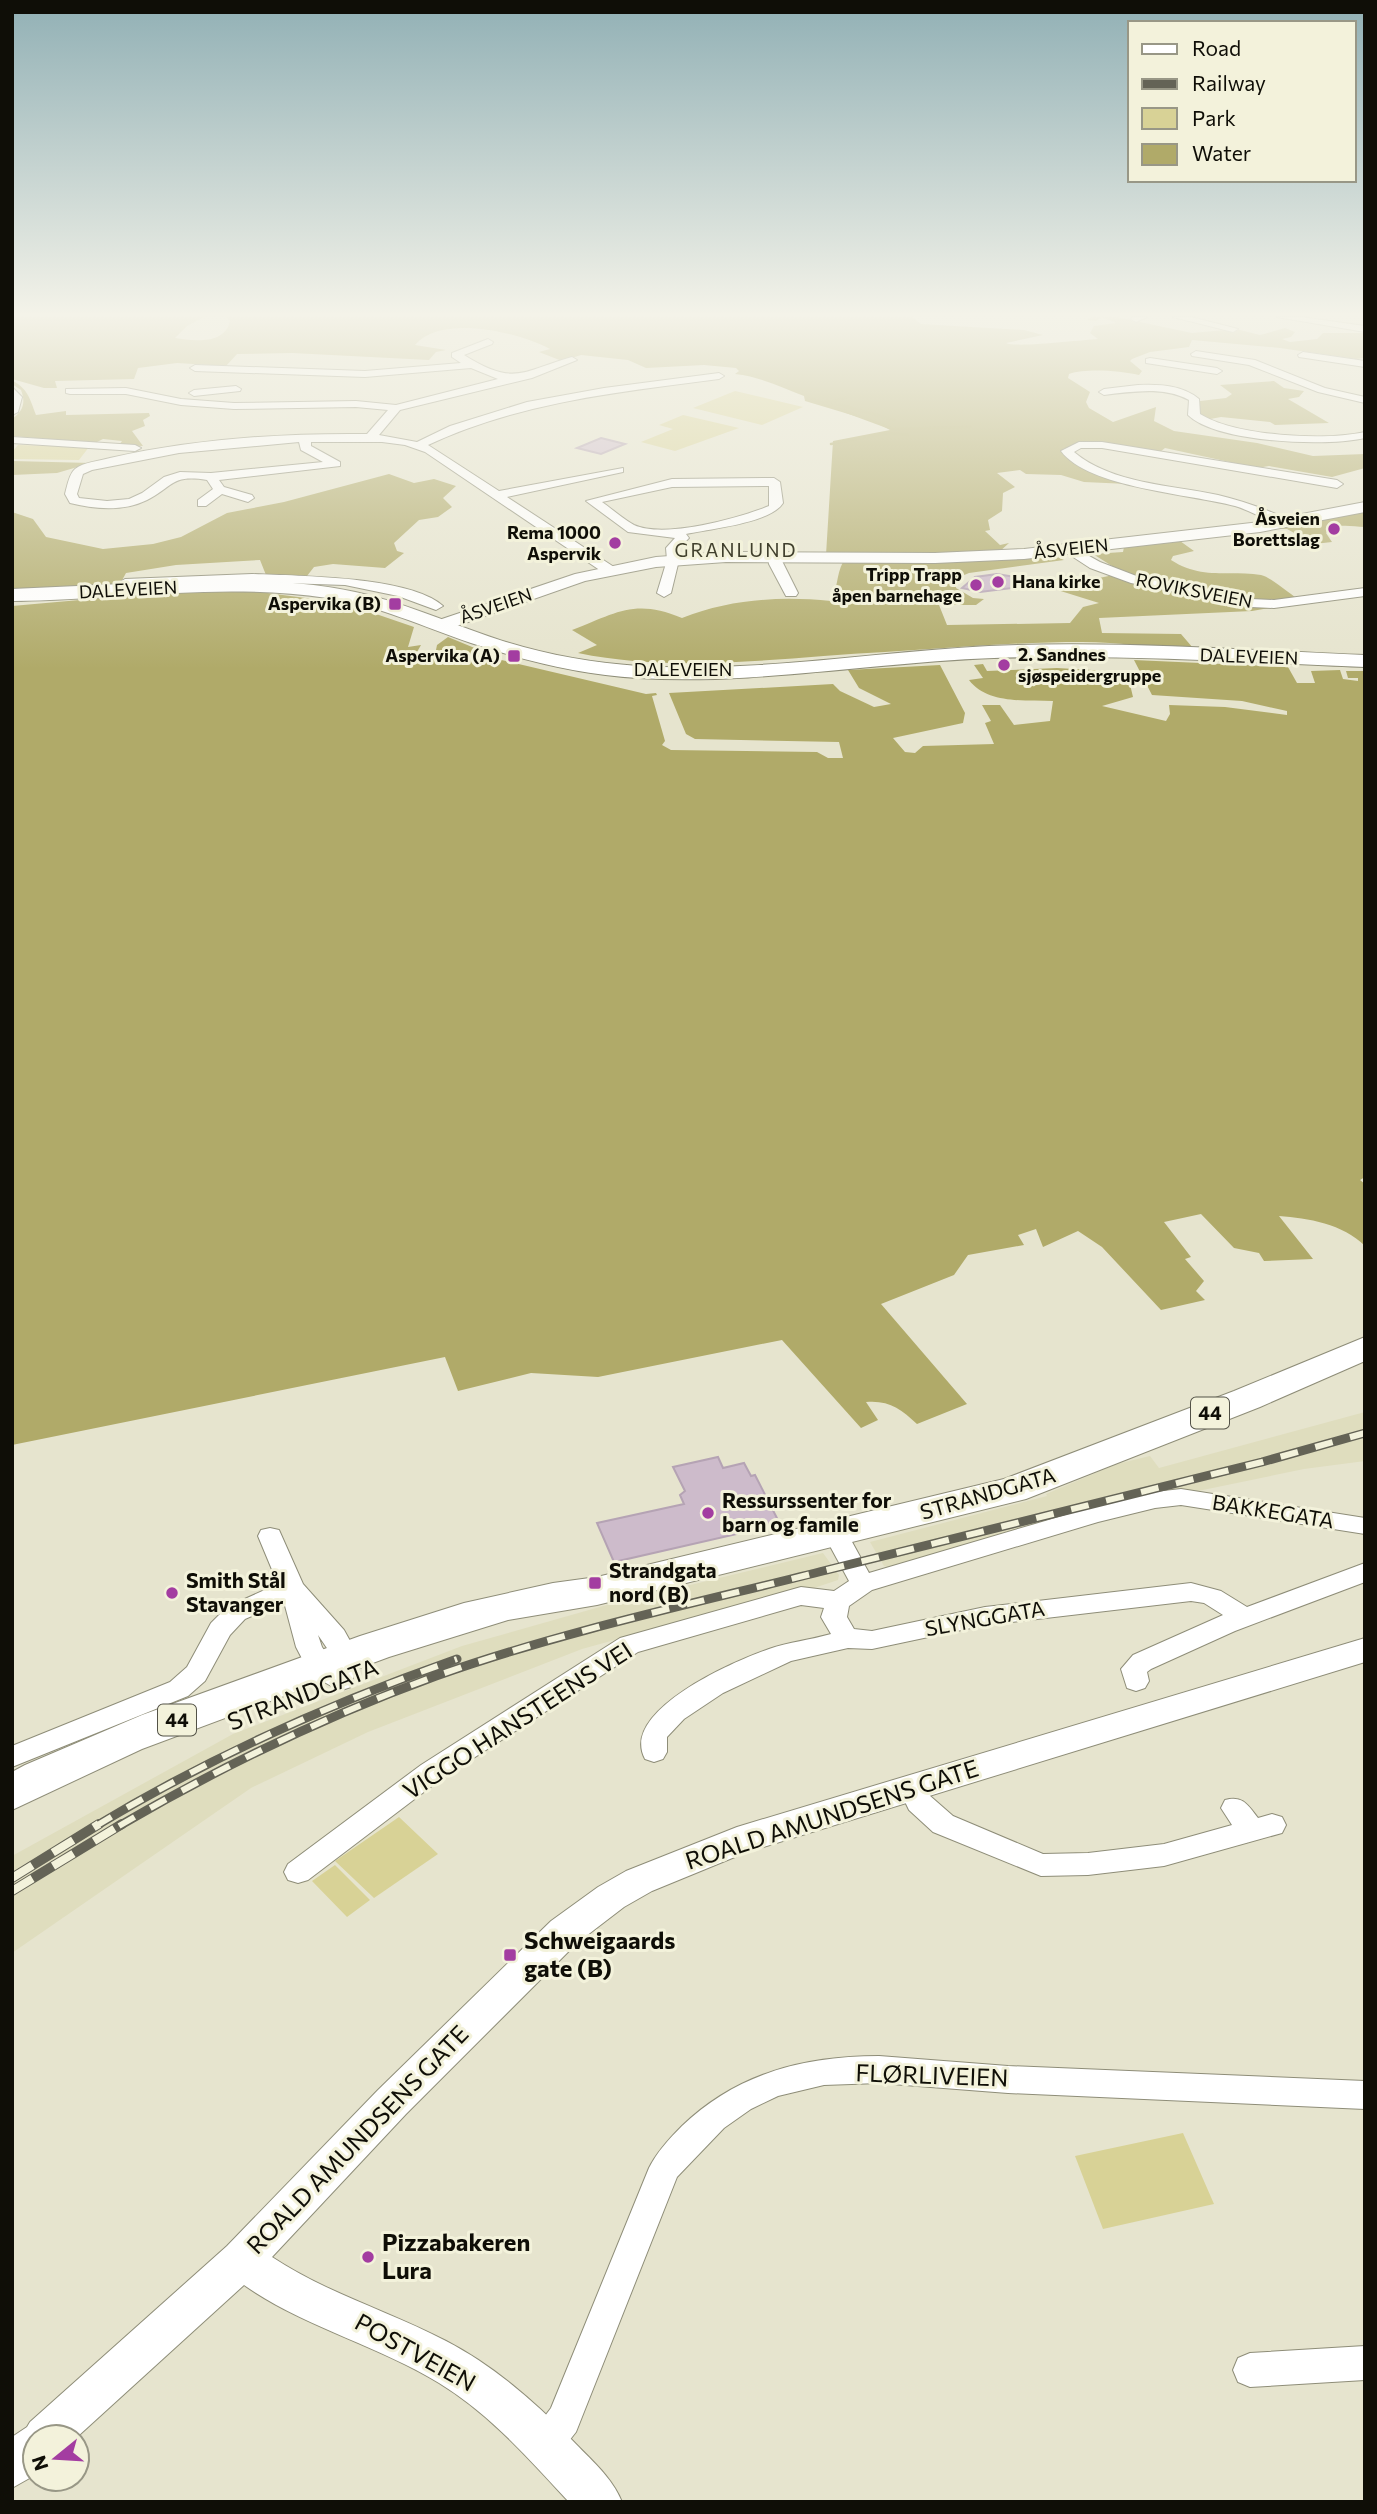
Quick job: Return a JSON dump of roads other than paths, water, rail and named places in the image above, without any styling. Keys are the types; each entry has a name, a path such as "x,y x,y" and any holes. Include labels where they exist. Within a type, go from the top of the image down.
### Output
{"main road":[{"name":"DALEVEIEN","path":"12,595 246,586 337,587 544,659 659,673 719,672 916,656 1031,651 1365,661"},
{"name":"STRANDGATA","path":"12,1793 103,1747 335,1668 477,1632 575,1602 597,1591 836,1535 879,1522 965,1504 1055,1476 1365,1348"},
{"name":"STRANDGATA","path":"12,1809 335,1668"}],"street":[{"path":"370,438 373,434"},
{"path":"419,445 440,434"},
{"path":"1268,434 1292,439 1336,441 1365,435"},
{"path":"281,470 283,477 295,481 348,469 306,448 305,438"},
{"path":"12,440 109,447 180,448 305,438 370,438 419,445 609,570"},
{"path":"1285,523 1259,510 1126,481 1074,458 1067,451 1079,445 1102,445 1337,484"},
{"path":"180,448 88,467 78,472 72,498 91,504 126,502 145,496 169,478 187,475 211,477 336,464"},
{"path":"497,495 619,470"},
{"path":"211,477 220,490 248,498"},
{"path":"664,593 673,560 672,548 683,538 678,534 632,529 592,501 672,483 774,482 774,508 757,515 678,534"},
{"path":"202,503 220,490"},
{"name":"ÅSVEIEN","path":"442,625 609,570 673,560 774,557 953,558 1071,550 1285,523 1365,507"},
{"name":"ROVIKSVEIEN","path":"1071,550 1096,565 1136,580 1251,603 1274,604 1365,592"},
{"path":"774,557 791,593"},
{"name":"DALEVEIEN","path":"125,583 252,578 391,590 436,606"},
{"name":"BAKKEGATA","path":"863,1584 1096,1514 1155,1500 1181,1497 1365,1526"},
{"path":"836,1535 863,1584 838,1601 834,1617 846,1638"},
{"path":"270,1536 292,1588 309,1647 335,1668"},
{"path":"1136,1681 1134,1669 1142,1662 1243,1617 1365,1572"},
{"path":"12,1757 178,1689 196,1674 220,1630 236,1613 292,1588"},
{"name":"SLYNGGATA","path":"654,1752 654,1735 671,1713 704,1692 740,1671 787,1652 832,1645 846,1638 872,1640 985,1616 1191,1592 1219,1598 1243,1617"},
{"name":"VIGGO HANSTEENS VEI","path":"298,1872 431,1772 629,1645 801,1596 838,1601"},
{"name":"ROALD AMUNDSENS GATE","path":"62,2423 242,2260 392,2102 524,1969 589,1912 639,1881 737,1840 1365,1650"},
{"path":"912,1787 919,1802 943,1824 1041,1865 1088,1864 1164,1855 1253,1821"},
{"name":"FLØRLIVEIEN","path":"545,2444 564,2420 665,2168 686,2140 710,2119 772,2084 810,2074 887,2070 990,2078 1296,2094 1365,2095"},
{"name":"POSTVEIEN","path":"242,2260 265,2277 400,2340 457,2370 523,2423 600,2502"},
{"path":"1250,2370 1365,2363"}],"water":[{"path":"252,591 344,603 414,627 408,647 421,645 417,652 422,657 435,655 437,645 448,637 477,649 479,657 646,694 656,693 657,695 652,696 665,741 662,745 671,750 817,752 828,758 843,758 839,742 695,739 686,734 669,693 833,684 840,691 874,707 891,704 859,688 848,670 940,665 965,713 963,723 893,738 905,752 915,753 923,746 994,744 985,723 991,721 982,705 1000,705 1014,725 1050,721 1053,701 1007,699 986,693 969,680 983,678 974,665 983,664 987,671 1057,668 1127,672 1133,697 1102,706 1166,721 1170,714 1169,705 1225,707 1287,715 1287,711 1242,701 1152,695 1134,660 1288,667 1297,683 1315,683 1311,671 1340,670 1343,679 1358,681 1358,678 1348,678 1346,671 1365,671 1365,1177 1360,1180 1365,1184 1365,1246 1336,1227 1302,1218 1279,1216 1313,1259 1264,1261 1259,1253 1234,1248 1201,1214 1164,1222 1191,1257 1185,1259 1204,1281 1196,1291 1205,1300 1161,1310 1102,1247 1078,1231 1043,1247 1036,1229 1018,1235 1024,1245 968,1255 954,1275 881,1304 967,1404 917,1424 894,1407 881,1402 866,1402 878,1420 861,1428 782,1340 598,1377 531,1373 458,1391 445,1357 12,1445 12,606 147,594"}],"waterway":[{"path":"831,444 881,434"},
{"path":"901,434 908,435"}],"railway":[{"path":"119,1826 196,1783 314,1725 436,1676 484,1660 630,1618 1262,1462 1365,1433"},
{"path":"96,1826 183,1777 272,1733 363,1694 457,1659"},
{"path":"12,1878 99,1824"},
{"path":"12,1891 122,1824"}],"place":[{"name":"Åsveien Borettslag","path":"1334,529"},
{"name":"Rema 1000 Aspervik","path":"615,543"},
{"name":"Hana kirke","path":"998,582"},
{"name":"Tripp Trapp åpen barnehage","path":"976,585"},
{"name":"Aspervika (B)","path":"395,604"},
{"name":"Aspervika (A)","path":"514,656"},
{"name":"2. Sandnes sjøspeidergruppe","path":"1004,665"},
{"name":"Ressurssenter for barn og famile","path":"708,1513"},
{"name":"Strandgata nord (B)","path":"595,1583"},
{"name":"Smith Stål Stavanger","path":"172,1593"},
{"name":"Schweigaards gate (B)","path":"510,1955"},
{"name":"Pizzabakeren Lura","path":"368,2257"}],"district":[{"name":"GRANLUND","path":"736,550"}]}
